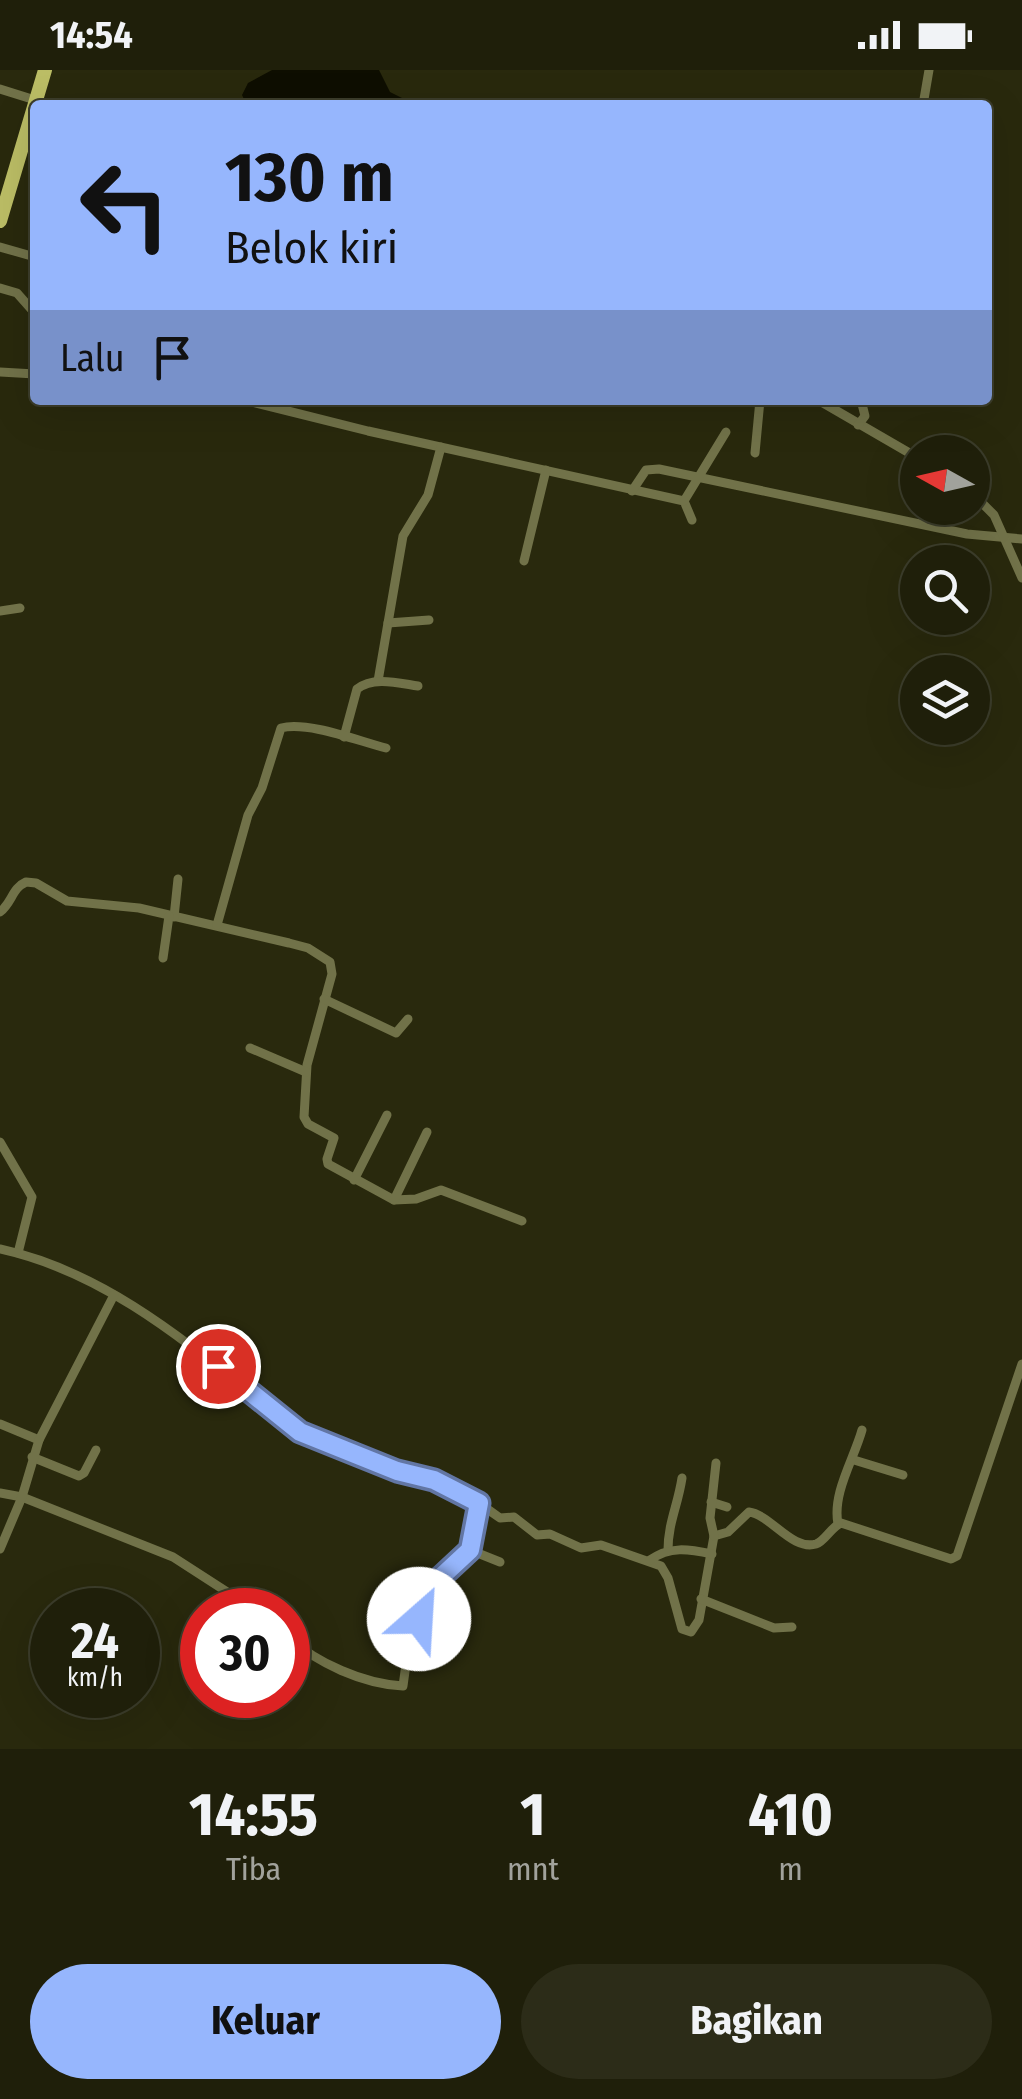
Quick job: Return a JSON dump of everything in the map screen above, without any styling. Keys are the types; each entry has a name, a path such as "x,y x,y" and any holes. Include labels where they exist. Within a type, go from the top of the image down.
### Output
{"main road":[{"path":"35,100 45,70"},
{"path":"0,222 30,117"}],"street":[{"path":"924,100 929,70"},
{"path":"0,90 35,100"},
{"path":"0,247 30,256"},
{"path":"0,288 16,293 30,308"},
{"path":"0,372 30,374"},
{"path":"265,405 684,501"},
{"path":"755,453 760,405"},
{"path":"826,405 900,448"},
{"path":"858,426 865,416 862,405"},
{"path":"684,501 726,432"},
{"path":"378,681 403,536 428,495 441,447"},
{"path":"632,490 650,468 967,534 1022,539"},
{"path":"524,562 546,470"},
{"path":"684,501 692,520"},
{"path":"990,511 1022,578"},
{"path":"0,611 20,608"},
{"path":"388,624 429,620"},
{"path":"344,737 357,689 362,684 378,681 418,686"},
{"path":"216,925 248,814 262,788 279,730 291,726 386,748"},
{"path":"164,958 178,879"},
{"path":"0,912 12,901 14,891 26,882 36,883 67,901 140,908 308,948 326,958 332,974 306,1072 305,1121 332,1135 328,1164 394,1200 416,1199 441,1190 522,1220"},
{"path":"324,999 396,1033 408,1019"},
{"path":"250,1048 306,1072"},
{"path":"354,1180 387,1114"},
{"path":"394,1200 427,1132"},
{"path":"2,1150 32,1197 18,1253"},
{"path":"0,1249 91,1282 158,1320 300,1432 397,1471 434,1480 500,1518 514,1518 539,1536 550,1534 582,1548 601,1545 661,1566 684,1631 696,1629 712,1554 716,1463"},
{"path":"0,1549 22,1497 38,1440 114,1295"},
{"path":"838,1524 951,1558 962,1552 985,1470 1022,1364"},
{"path":"0,1424 38,1440"},
{"path":"838,1524 843,1481 862,1430"},
{"path":"32,1457 78,1476 96,1450"},
{"path":"854,1460 903,1475"},
{"path":"668,1550 668,1521 678,1505 682,1478"},
{"path":"0,1493 22,1497 174,1557 221,1588"},
{"path":"712,1502 727,1506"},
{"path":"310,1657 363,1677 402,1686 410,1642 426,1591 470,1550 479,1503"},
{"path":"714,1536 728,1532 749,1512 811,1544 821,1541 838,1524"},
{"path":"470,1550 500,1562"},
{"path":"650,1560 668,1550 712,1554"},
{"path":"701,1599 774,1628 792,1627"}],"shaded area":[{"path":"272,70 379,70 390,92 406,100 244,100 242,95 248,83"}],"route":[{"path":"218,1366 300,1432 397,1471 434,1480 479,1503 470,1550 426,1591 419,1619"}]}
